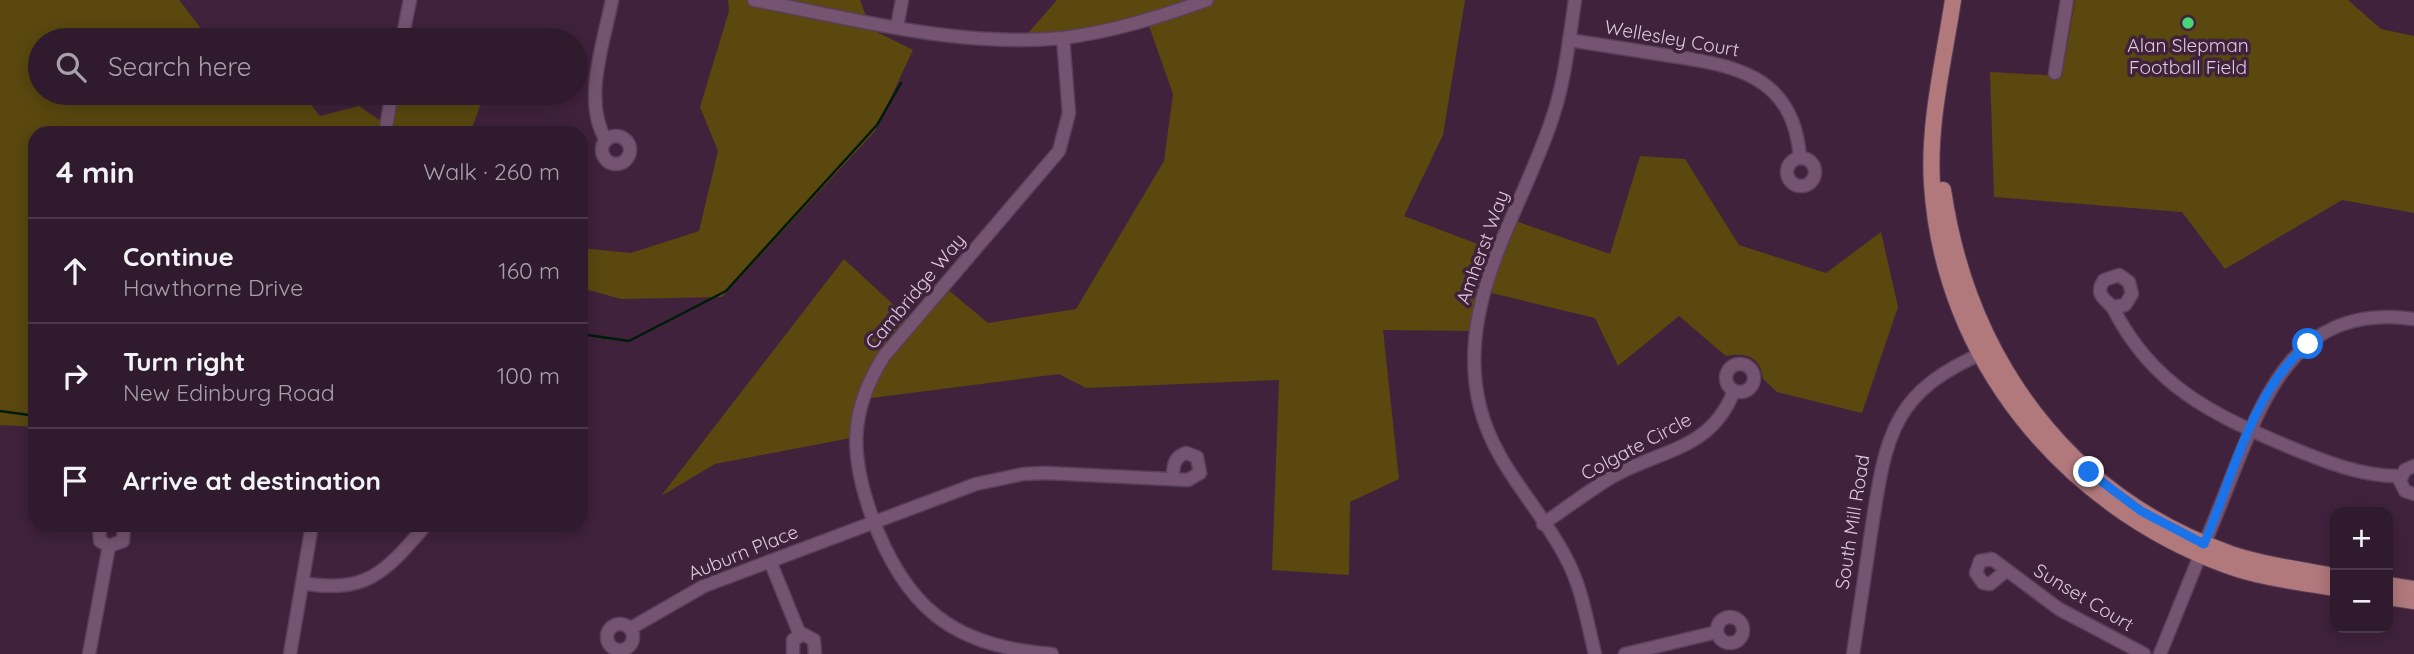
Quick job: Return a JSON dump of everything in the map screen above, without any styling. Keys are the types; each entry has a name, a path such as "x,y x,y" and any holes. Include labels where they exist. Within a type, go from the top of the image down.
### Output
{"main road":[{"path":"1953,0 1932,150 1935,214 1949,278 1985,352 2027,425 2081,481 2131,519 2260,575 2330,587"},
{"path":"2202,549 2330,575"},
{"path":"2393,586 2414,589"},
{"path":"2393,598 2414,601"}],"street":[{"path":"404,28 410,0"},
{"path":"606,140 599,130 595,100 612,0"},
{"path":"754,0 977,39 1063,38 1132,25 1206,0"},
{"path":"897,27 902,0"},
{"name":"Amherst Way","path":"1575,0 1559,97 1483,291 1475,337 1476,383 1486,428 1506,470 1574,574 1595,654"},
{"path":"2055,73 2067,0 2062,0"},
{"name":"Cambridge Way","path":"1052,654 991,645 961,632 934,615 895,571 874,522 856,460 857,423 866,390 884,356 1059,150 1069,113 1063,38"},
{"name":"Wellesley Court","path":"1569,40 1725,64 1751,74 1765,84 1784,105 1796,131 1800,158"},
{"path":"386,126 390,105"},
{"path":"2113,307 2133,345 2168,381 2212,412 2345,467 2401,476"},
{"path":"2160,654 2274,380 2308,344 2355,321 2387,317 2414,319"},
{"name":"South Mill Road","path":"1853,654 1887,443 1902,412 1927,385 1985,352"},
{"name":"Colgate Circle","path":"1543,524 1610,478 1692,442 1715,423 1734,391"},
{"path":"2414,466 2404,470 2401,476 2402,487 2414,494"},
{"name":"Auburn Place","path":"631,628 704,586 976,484 1023,474 1173,479"},
{"path":"98,532 100,541 109,546 123,541 124,532"},
{"path":"290,654 311,532"},
{"path":"302,583 342,587 369,580 393,563 420,532"},
{"path":"89,654 109,546"},
{"path":"770,561 800,635 814,640 815,654"},
{"name":"Sunset Court","path":"2007,570 2076,619 2144,654"},
{"path":"1625,654 1717,632"},
{"path":"793,654 791,644 800,635"}],"shaded area":[{"path":"0,0 179,0 201,28 28,28 28,105 311,105 320,116 359,106 388,126 28,126 28,427 0,425"},
{"path":"728,0 860,0 871,29 913,50 875,131 722,297 621,299 588,290 588,249 631,253 699,231 718,151 700,107 729,11"},
{"path":"1057,0 1465,0 1443,135 1404,216 1496,251 1510,219 1610,254 1640,156 1685,159 1739,245 1826,273 1881,232 1898,307 1862,413 1777,392 1763,379 1756,361 1740,355 1726,356 1679,316 1618,366 1595,318 1483,291 1476,331 1383,330 1399,479 1350,502 1349,575 1272,570 1279,380 1086,388 1059,374 864,399 856,437 715,464 661,496 844,259 911,321 946,288 988,323 1076,309 1164,161 1173,94 1148,23 1022,40"},
{"path":"2075,0 2348,0 2381,29 2414,36 2414,213 2342,200 2225,269 2182,212 1994,197 1990,72 2062,76"},
{"path":"392,105 480,105 473,126 388,126"}],"waterway":[{"path":"588,335 629,341 726,291 877,125 901,83"},
{"path":"0,411 28,415"}],"place":[{"name":"Alan Slepman Football Field","path":"2188,23"}],"route":[{"path":"2089,472 2141,511 2204,544 2267,393 2284,367 2308,344"}]}
